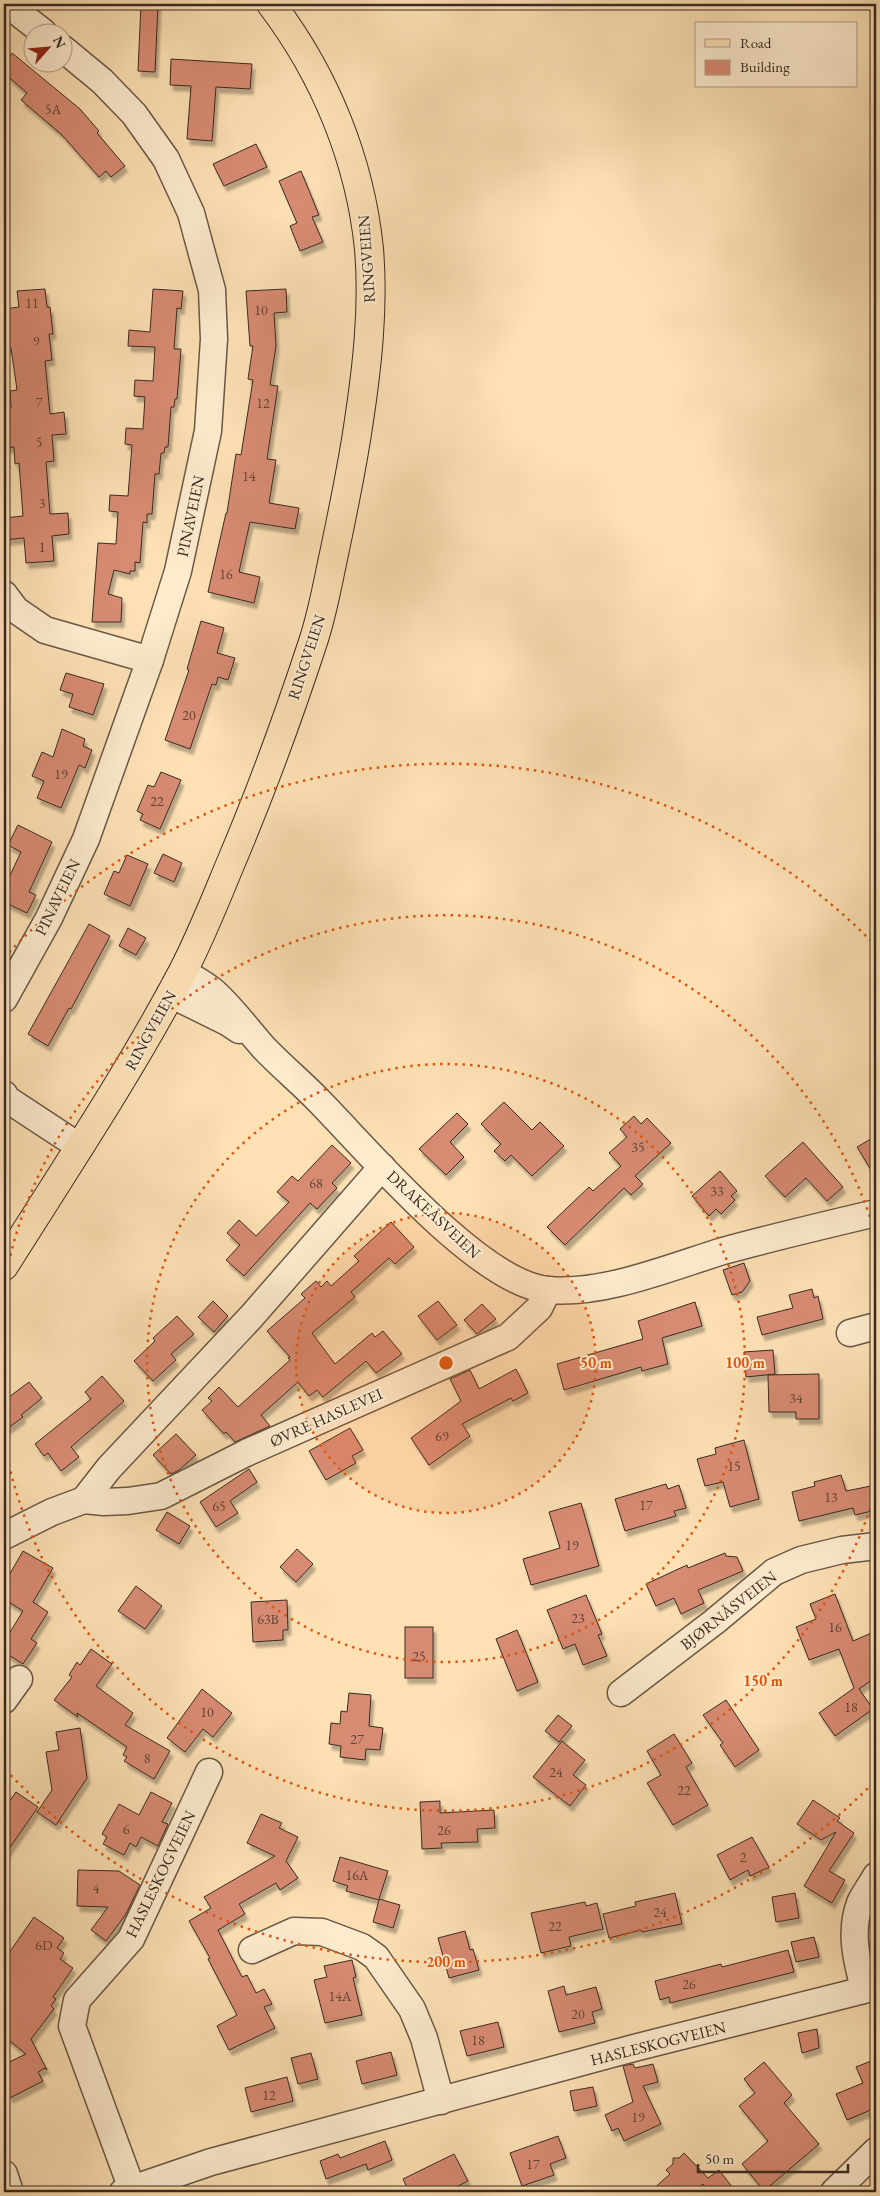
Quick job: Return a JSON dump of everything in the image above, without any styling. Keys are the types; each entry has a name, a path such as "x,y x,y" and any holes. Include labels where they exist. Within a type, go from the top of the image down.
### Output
{"main road":[{"name":"RINGVEIEN","path":"4,1266 140,1051 176,983 248,821 314,639 342,520 367,356 370,315 369,251 363,209 350,154 334,113 302,49 271,4"}],"street":[{"path":"7,4 30,22"},
{"name":"PINAVEIEN","path":"4,999 49,918 86,839 150,660 178,571 208,431 214,339 212,290 191,213 166,159 134,114 102,81 72,56"},
{"path":"4,594 16,610 45,630 150,660"},
{"name":"DRAKEÅSVEIEN","path":"176,983 212,991 233,1010 264,1048 314,1095 440,1224 477,1256 521,1282 548,1290 582,1289 622,1282 741,1246 876,1213"},
{"path":"4,1094 7,1099 80,1147"},
{"path":"84,1500 109,1468 251,1317 382,1166"},
{"name":"ØVRE HASLEVEI","path":"4,1536 52,1512 84,1500 104,1502 128,1501 161,1496 246,1453 508,1337 539,1308 548,1290"},
{"path":"850,1333 876,1326"},
{"name":"BJØRNÅSVEIEN","path":"621,1694 714,1622 774,1572 802,1560 842,1550 876,1546"},
{"path":"4,1700 19,1679"},
{"name":"HASLESKOGVEIEN","path":"209,1772 131,1939 77,2000 72,2026 128,2191 211,2162 634,2048 767,2016 870,1988"},
{"path":"870,1988 854,1948 860,1904 876,1876"},
{"path":"252,1950 294,1931 322,1932 362,1947 376,1957 412,2009 424,2038 441,2101"},
{"path":"834,2192 876,2151"},
{"path":"4,2174 10,2192"}],"building":[{"path":"141,4 158,4 155,72 138,71"},
{"path":"12,53 22,61 22,72 35,72 80,109 99,131 97,133 125,166 111,177 106,171 99,177 62,135 21,100 27,93 4,73 4,63"},
{"path":"171,59 252,64 250,89 216,87 212,141 187,139 191,86 170,85"},
{"path":"256,144 267,167 224,186 213,164"},
{"path":"301,171 319,215 312,217 323,242 300,251 290,226 297,223 279,181"},
{"path":"45,289 47,307 50,307 53,334 49,334 52,360 45,361 50,414 64,412 66,434 52,435 54,461 46,462 50,514 68,513 69,534 52,536 54,561 26,563 24,538 4,540 4,518 23,516 19,463 15,464 14,447 4,448 4,408 11,408 10,391 17,390 11,348 4,349 4,309 19,307 17,291"},
{"path":"153,289 183,291 181,309 177,308 174,349 181,349 177,399 175,399 174,407 171,407 168,447 165,447 164,453 161,453 159,474 155,474 152,514 147,514 147,523 143,522 140,563 135,562 135,571 130,571 130,574 114,570 108,594 122,598 121,622 92,622 98,543 116,544 118,512 109,511 110,495 128,496 132,445 125,444 126,428 143,429 145,397 134,396 135,380 153,381 155,347 128,346 129,330 150,332"},
{"path":"286,289 287,312 274,313 276,346 270,385 278,386 267,459 276,460 269,503 299,508 295,529 250,522 239,572 260,577 254,603 208,592 227,513 236,454 241,455 253,380 248,379 253,346 250,346 246,291"},
{"path":"201,621 224,628 217,653 235,658 228,680 218,677 216,685 212,684 190,749 165,740 189,670 187,669"},
{"path":"66,673 104,684 93,715 69,707 73,694 60,690"},
{"path":"62,729 85,739 83,746 92,750 85,768 79,765 61,808 37,798 44,781 32,776 42,752 53,757"},
{"path":"161,772 181,780 160,829 140,820 143,814 137,811 148,785 154,787"},
{"path":"18,825 52,842 29,892 36,895 27,913 4,902 4,888 21,852 8,845"},
{"path":"163,854 182,863 174,882 154,873"},
{"path":"127,855 148,864 130,906 104,894 114,871 119,873"},
{"path":"89,924 110,936 71,1009 69,1008 48,1046 28,1034"},
{"path":"128,928 146,938 136,955 119,946"},
{"path":"504,1102 532,1130 540,1122 564,1146 532,1176 511,1155 505,1161 494,1151 501,1144 481,1124"},
{"path":"457,1113 468,1124 450,1142 464,1157 446,1175 419,1149"},
{"path":"634,1116 641,1124 647,1118 671,1143 635,1176 643,1184 631,1195 624,1188 565,1245 547,1227 589,1187 593,1191 621,1166 609,1153 627,1137 620,1129"},
{"path":"876,1136 876,1178 857,1147"},
{"path":"803,1142 843,1187 827,1201 806,1178 785,1197 765,1176"},
{"path":"332,1145 351,1163 332,1183 337,1188 317,1209 310,1203 244,1276 226,1260 240,1245 227,1233 239,1220 256,1236 289,1202 277,1192 292,1176 298,1181"},
{"path":"720,1171 737,1191 731,1196 735,1200 721,1214 716,1209 709,1216 692,1196"},
{"path":"391,1222 414,1247 395,1264 389,1258 351,1292 355,1297 312,1333 335,1364 372,1333 375,1337 383,1331 402,1354 376,1373 366,1361 323,1397 317,1390 309,1396 298,1382 261,1415 270,1426 235,1442 226,1432 224,1434 202,1410 212,1401 208,1398 219,1387 238,1407 290,1360 288,1358 290,1357 267,1331 305,1298 301,1294 316,1281 321,1287 327,1281 331,1286 359,1261 354,1256"},
{"path":"744,1263 750,1281 742,1292 732,1295 723,1270"},
{"path":"812,1289 814,1298 818,1296 823,1319 762,1335 757,1317 793,1308 789,1295"},
{"path":"213,1301 228,1316 214,1332 198,1317"},
{"path":"438,1301 457,1325 437,1340 418,1316"},
{"path":"695,1302 702,1326 662,1338 668,1364 642,1371 641,1367 564,1390 557,1364 643,1339 638,1321"},
{"path":"482,1304 496,1319 477,1334 464,1320"},
{"path":"177,1316 194,1334 171,1354 176,1360 153,1381 134,1361 155,1341 153,1338"},
{"path":"773,1350 775,1374 746,1377 744,1352"},
{"path":"516,1369 528,1393 513,1401 511,1398 462,1424 470,1436 429,1465 411,1438 461,1401 450,1379 470,1370 479,1389"},
{"path":"819,1374 819,1419 796,1419 796,1412 769,1412 768,1375"},
{"path":"102,1376 124,1401 71,1447 79,1457 61,1471 48,1453 44,1456 35,1444 91,1399 85,1392"},
{"path":"29,1382 42,1398 21,1415 23,1417 4,1431 4,1390 9,1397"},
{"path":"350,1428 363,1450 352,1456 356,1463 326,1480 309,1451"},
{"path":"176,1434 196,1455 179,1470 171,1474 153,1455"},
{"path":"744,1440 759,1499 730,1507 723,1482 705,1486 697,1459 716,1454 715,1448"},
{"path":"249,1469 257,1482 230,1501 238,1513 216,1527 200,1502"},
{"path":"841,1475 846,1491 876,1485 876,1510 855,1515 853,1508 799,1521 792,1492 815,1486 814,1482"},
{"path":"666,1484 668,1489 679,1485 686,1508 674,1511 676,1516 625,1531 615,1499"},
{"path":"581,1503 599,1566 531,1585 523,1559 560,1548 549,1512"},
{"path":"167,1512 190,1526 179,1544 156,1530"},
{"path":"297,1549 313,1564 296,1582 280,1567"},
{"path":"23,1551 53,1568 33,1602 48,1612 31,1639 37,1643 23,1664 4,1652 4,1642 23,1611 4,1599 4,1584"},
{"path":"725,1553 726,1556 737,1557 743,1571 698,1590 704,1603 681,1614 674,1598 656,1606 646,1584 687,1565 688,1568"},
{"path":"136,1586 162,1606 145,1629 118,1611"},
{"path":"835,1594 853,1641 876,1631 876,1677 859,1689 873,1709 835,1736 819,1713 854,1688 839,1649 809,1660 796,1627 816,1619 810,1604"},
{"path":"586,1595 602,1634 598,1635 607,1656 583,1665 575,1644 563,1649 547,1610"},
{"path":"287,1600 288,1630 283,1630 283,1640 253,1642 251,1602"},
{"path":"405,1627 433,1627 433,1678 405,1678"},
{"path":"517,1630 538,1682 517,1691 496,1639"},
{"path":"91,1649 112,1664 96,1686 133,1713 125,1725 170,1751 154,1779 124,1761 127,1757 123,1755 127,1747 77,1713 78,1717 54,1700 72,1677 69,1675 77,1662 80,1665"},
{"path":"202,1689 232,1713 213,1737 203,1729 185,1752 167,1738"},
{"path":"349,1693 371,1695 369,1726 383,1728 380,1750 366,1749 365,1760 340,1757 341,1746 329,1744 331,1723 340,1724 341,1711 347,1712"},
{"path":"726,1700 759,1750 735,1767 720,1745 723,1743 703,1715"},
{"path":"558,1715 572,1726 559,1742 545,1731"},
{"path":"80,1728 87,1778 56,1825 37,1812 52,1790 46,1752 59,1750 56,1732"},
{"path":"674,1734 692,1763 686,1767 708,1805 673,1825 647,1783 661,1775 647,1751"},
{"path":"562,1741 585,1760 573,1775 586,1785 570,1806 533,1777"},
{"path":"16,1792 38,1807 4,1856 4,1809"},
{"path":"151,1792 172,1803 162,1822 168,1824 158,1846 141,1837 136,1847 130,1843 124,1855 103,1844 107,1837 102,1834 119,1804 139,1815"},
{"path":"813,1800 840,1818 837,1821 854,1833 829,1871 845,1880 832,1903 804,1886 836,1832 821,1840 797,1824"},
{"path":"440,1801 440,1813 494,1810 495,1828 477,1829 478,1842 441,1843 442,1848 422,1849 420,1802"},
{"path":"261,1814 282,1823 279,1828 298,1837 286,1861 298,1878 280,1890 276,1883 239,1904 245,1914 218,1930 242,1977 247,1975 256,1993 264,1989 272,2004 264,2007 275,2028 229,2050 217,2026 237,2015 208,1959 210,1958 189,1921 211,1908 204,1897 275,1856 247,1843"},
{"path":"752,1837 769,1867 750,1876 748,1870 730,1880 717,1855"},
{"path":"340,1857 388,1871 379,1899 400,1905 393,1928 373,1922 379,1900 346,1891 348,1886 333,1881"},
{"path":"78,1870 119,1871 140,1885 126,1914 106,1941 91,1930 108,1907 77,1906"},
{"path":"675,1893 682,1924 642,1932 641,1930 609,1938 603,1914 636,1906 635,1902"},
{"path":"795,1893 799,1918 776,1922 772,1897"},
{"path":"585,1902 586,1906 597,1903 603,1929 569,1937 571,1946 541,1953 531,1913"},
{"path":"34,1917 64,1938 57,1948 64,1953 60,1959 73,1968 53,1997 56,1999 51,2006 54,2009 31,2039 47,2070 45,2068 38,2072 43,2081 10,2098 4,2086 4,2072 10,2069 7,2063 26,2054 4,2036 4,1960"},
{"path":"465,1931 470,1950 473,1949 479,1970 449,1978 438,1938"},
{"path":"814,1937 819,1957 796,1962 791,1942"},
{"path":"788,1950 794,1972 670,2003 669,1997 660,2000 655,1981 721,1964 722,1967"},
{"path":"352,1960 356,1977 353,1978 362,2015 325,2023 314,1980 327,1977 324,1966"},
{"path":"564,1986 566,1995 596,1987 602,2009 592,2012 595,2023 559,2032 548,1991"},
{"path":"498,2022 504,2047 467,2056 460,2031"},
{"path":"817,2029 819,2048 802,2053 798,2033"},
{"path":"391,2052 397,2075 362,2084 356,2061"},
{"path":"311,2053 318,2079 298,2084 291,2058"},
{"path":"876,2059 876,2115 873,2109 847,2120 836,2094 863,2083 856,2067"},
{"path":"764,2062 792,2095 784,2103 819,2144 764,2191 742,2164 768,2141 739,2106 755,2093 744,2079"},
{"path":"633,2064 635,2068 653,2064 658,2082 643,2086 661,2124 624,2141 618,2128 612,2131 605,2115 633,2102 623,2066"},
{"path":"287,2077 293,2101 251,2112 245,2088"},
{"path":"593,2087 597,2106 574,2111 570,2091"},
{"path":"558,2136 566,2158 550,2164 554,2175 522,2186 510,2153"},
{"path":"385,2141 392,2160 368,2170 366,2164 326,2179 320,2161 338,2154 340,2158"},
{"path":"684,2153 708,2178 719,2170 736,2192 710,2192 703,2184 695,2192 650,2192 670,2174 666,2170 673,2164 673,2158 679,2158"},
{"path":"454,2154 468,2181 446,2192 409,2192 403,2179"}]}
